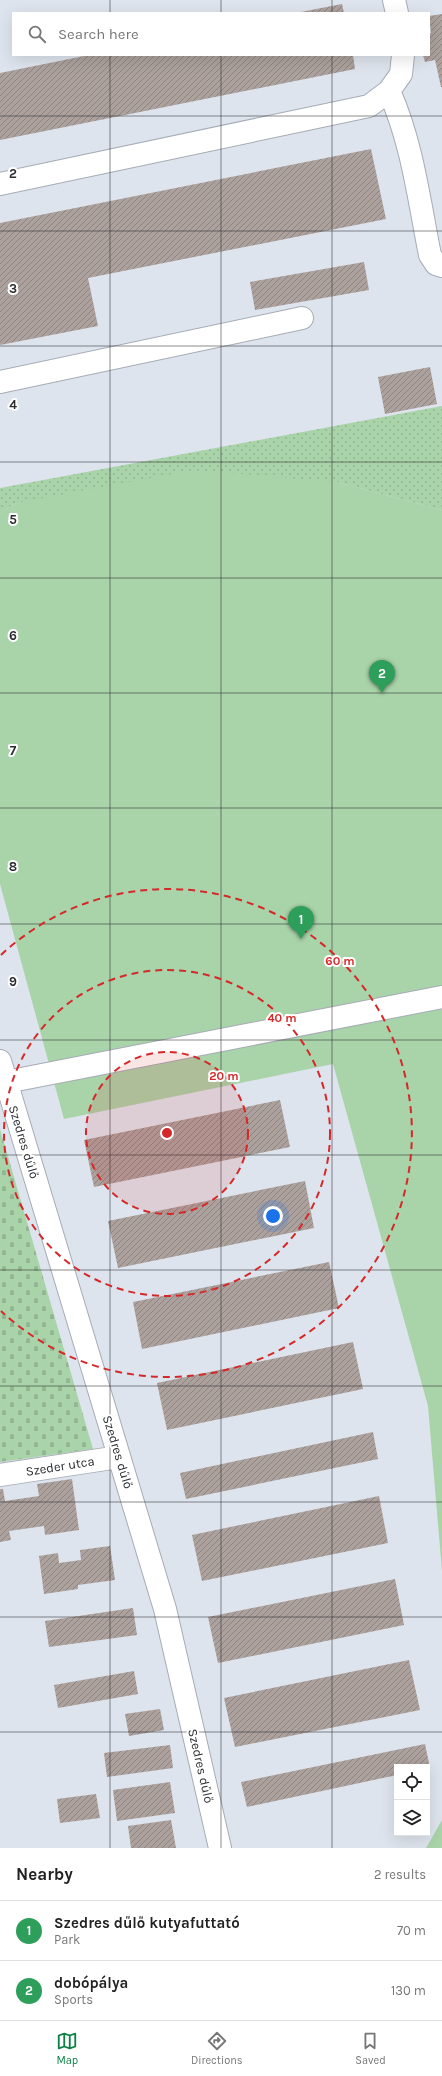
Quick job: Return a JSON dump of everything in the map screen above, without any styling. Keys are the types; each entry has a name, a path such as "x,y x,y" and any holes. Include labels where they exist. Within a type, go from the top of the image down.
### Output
{"street":[{"path":"394,0 397,12"},
{"path":"0,184 369,106 389,91 401,74 403,56"},
{"path":"389,91 406,139 430,255 436,264 442,266"},
{"path":"0,382 302,318"},
{"path":"2,1068 442,997"},
{"name":"Szedres dűlő","path":"2,1068 165,1608 220,1848"},
{"name":"Szeder utca","path":"0,1475 119,1457"}],"green space":[{"path":"442,406 442,510 336,482 16,503 0,513 0,488"},
{"path":"193,470 336,482 442,510 442,1571 428,1406 333,1064 64,1119 0,884 0,513 16,503"},
{"path":"0,1129 93,1449 0,1462"},
{"path":"442,1820 442,1848 426,1848"}],"building":[{"path":"342,4 344,12 301,12"},
{"path":"442,14 442,87 435,60 425,62 423,56 430,56 430,16"},
{"path":"84,56 353,56 355,69 0,140 0,73"},
{"path":"371,149 386,219 88,278 98,326 0,345 0,223"},
{"path":"364,262 369,290 255,310 250,282"},
{"path":"430,367 437,404 385,414 378,377"},
{"path":"280,1100 290,1147 94,1187 84,1140"},
{"path":"305,1181 314,1228 118,1268 108,1221"},
{"path":"329,1262 339,1308 142,1349 133,1302"},
{"path":"353,1342 363,1389 167,1430 157,1383"},
{"path":"373,1432 378,1459 186,1499 180,1473"},
{"path":"72,1479 79,1530 45,1535 44,1526 9,1531 11,1540 0,1542 0,1489 3,1489 5,1501 39,1496 37,1484"},
{"path":"379,1496 388,1543 202,1581 192,1535"},
{"path":"110,1546 115,1580 78,1585 78,1589 44,1594 39,1556 58,1553 59,1563 81,1560 80,1550"},
{"path":"395,1579 404,1625 218,1663 208,1617"},
{"path":"133,1608 137,1635 49,1647 45,1621"},
{"path":"409,1660 420,1710 235,1747 224,1698"},
{"path":"134,1671 138,1694 58,1708 54,1685"},
{"path":"160,1709 164,1730 129,1736 125,1714"},
{"path":"425,1744 429,1764 394,1764 394,1776 247,1807 241,1782"},
{"path":"170,1745 173,1768 107,1777 104,1753"},
{"path":"170,1782 175,1813 117,1821 113,1790"},
{"path":"96,1794 100,1818 60,1823 57,1799"},
{"path":"171,1820 176,1848 131,1848 128,1826"}],"place":[{"name":"dobópálya","path":"382,693"},
{"name":"Szedres dűlő kutyafuttató","path":"301,939"}]}
